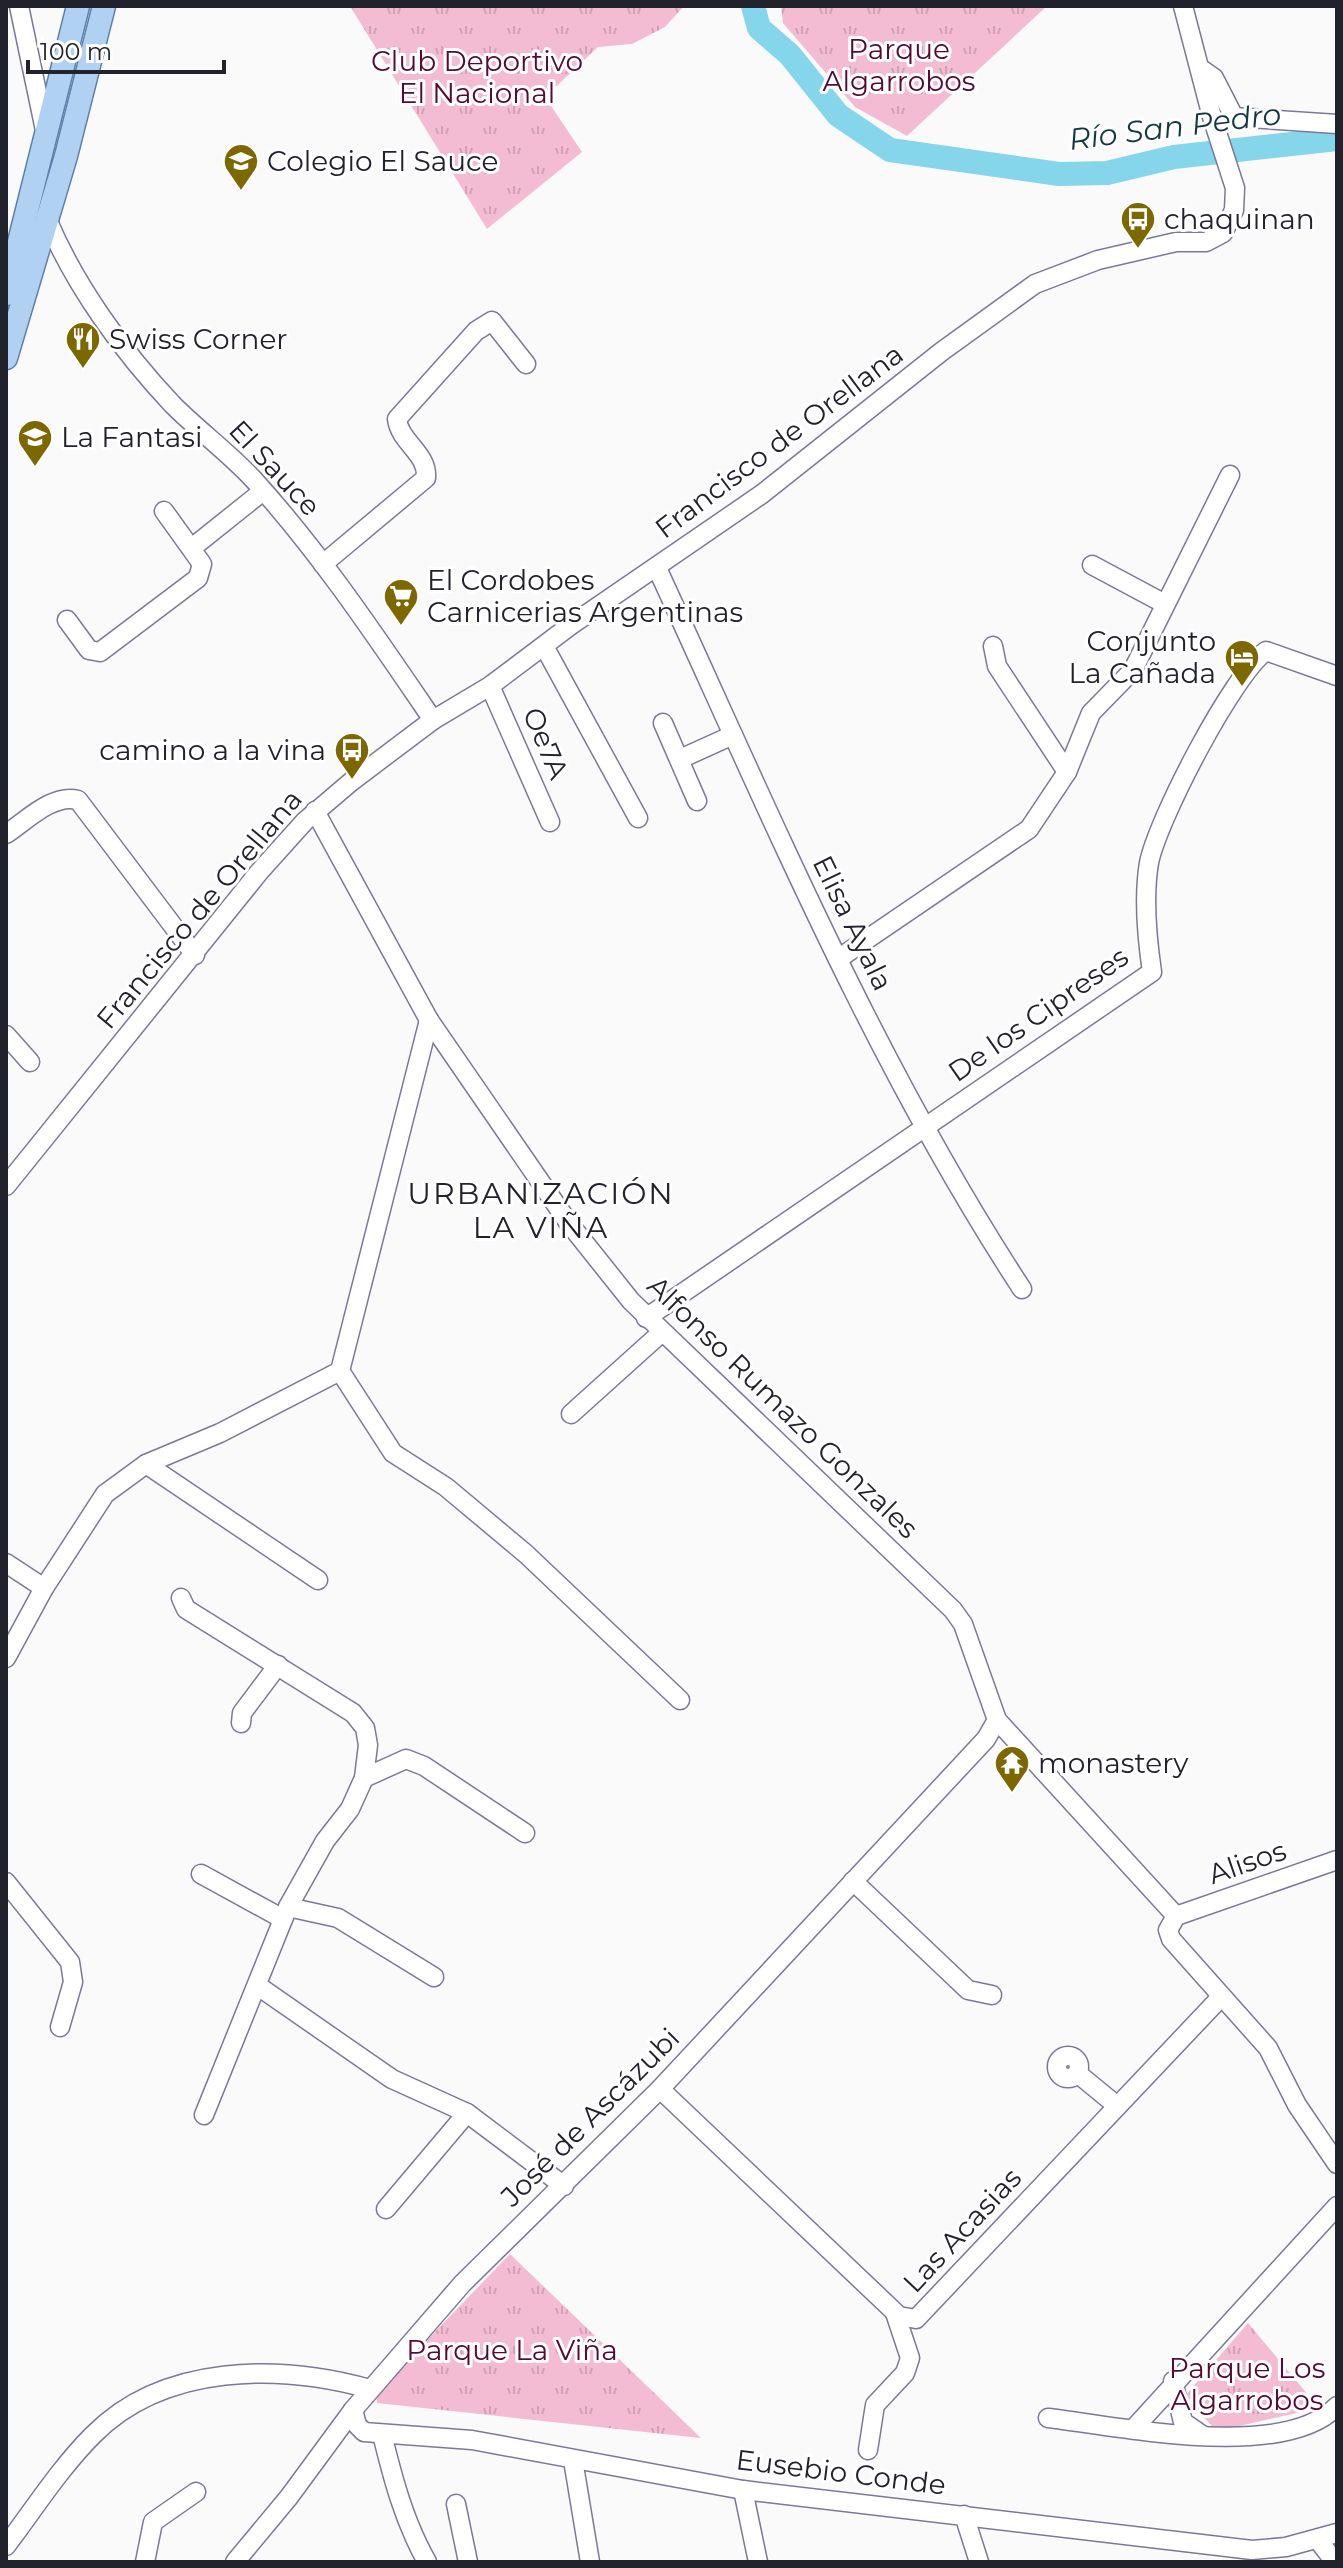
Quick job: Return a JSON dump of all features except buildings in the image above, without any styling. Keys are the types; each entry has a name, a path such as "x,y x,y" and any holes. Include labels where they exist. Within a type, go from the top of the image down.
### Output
{"main road":[{"path":"6,294 78,6"},
{"path":"6,358 104,6"}],"street":[{"path":"19,6 46,135"},
{"path":"1183,6 1201,69 1214,78 1234,117 1337,124"},
{"path":"6,44 22,32"},
{"name":"Francisco de Orellana","path":"9,1175 195,955 260,871 315,811 433,720 490,686 762,494 941,352 1035,284 1098,260 1176,242 1214,240 1223,233 1234,210 1232,178 1201,69"},
{"name":"El Sauce","path":"47,219 62,255 108,324 172,404 263,491 323,564 433,720"},
{"path":"323,564 426,478 425,462 403,436 397,419 476,331 492,321 526,364"},
{"path":"838,959 1029,829 1067,772 1091,713 1133,670 1230,475"},
{"path":"193,547 263,491"},
{"path":"67,620 89,650 100,652 198,578 202,564 193,547 164,511"},
{"path":"1092,565 1165,604"},
{"name":"Elisa Ayala","path":"657,568 838,959 923,1127 1022,1289"},
{"path":"544,646 638,818"},
{"path":"993,646 997,666 1067,772"},
{"name":"De los Cipreses","path":"646,1318 923,1127 1041,1052 1152,972 1146,883 1154,842 1215,724 1253,662 1266,651 1337,676"},
{"name":"Oe7A","path":"490,686 550,822"},
{"path":"663,723 697,801"},
{"path":"680,759 733,735"},
{"path":"6,834 53,803 66,797 78,800 195,955"},
{"name":"Alfonso Rumazo Gonzales","path":"315,811 429,1020 568,1222 646,1318 953,1610 963,1624 997,1720"},
{"path":"429,1020 340,1371 393,1453 446,1487 526,1554 680,1700"},
{"path":"6,1035 30,1062"},
{"path":"571,1414 661,1333"},
{"path":"6,1658 44,1588 105,1494 146,1464 220,1433 340,1371"},
{"path":"146,1464 318,1580"},
{"path":"6,1563 44,1588"},
{"path":"181,1598 186,1609 353,1713 365,1728 368,1745 364,1778 350,1809 325,1841 285,1913 204,2115"},
{"path":"241,1723 242,1713 278,1665"},
{"path":"997,1720 1176,1916 1168,1930 1171,1939 1268,2048 1297,2105 1337,2164"},
{"name":"José de Ascázubi","path":"235,2562 289,2497 370,2389 462,2284 660,2089 986,1739 997,1720"},
{"path":"364,1778 406,1759 424,1766 525,1833"},
{"name":"Alisos","path":"1176,1916 1337,1860"},
{"path":"201,1874 285,1913 338,1918 434,1977"},
{"path":"853,1881 968,1990 992,1995"},
{"path":"6,1882 70,1962 73,1982 60,2027"},
{"path":"258,1986 392,2079 467,2113 564,2186"},
{"name":"Las Acasias","path":"660,2089 895,2313 907,2319 916,2319 1221,1997"},
{"path":"1077,2073 1116,2105"},
{"path":"386,2209 467,2113"},
{"path":"1135,2427 1173,2381 1337,2206"},
{"path":"868,2450 875,2405 905,2373 910,2358 895,2313"},
{"path":"6,2546 95,2433 128,2409 169,2388 243,2373 312,2376 370,2389"},
{"path":"1173,2381 1183,2422 1206,2438"},
{"path":"1048,2418 1206,2438 1282,2434 1337,2406"},
{"path":"353,2410 357,2425 364,2432 382,2434 396,2491 411,2534 427,2562"},
{"name":"Eusebio Conde","path":"382,2434 472,2440 743,2490 1252,2550 1318,2540 1337,2533"},
{"path":"573,2460 590,2562"},
{"path":"743,2490 758,2562"},
{"path":"145,2562 153,2522 196,2492"},
{"path":"456,2504 468,2562"},
{"path":"964,2515 979,2562"},
{"path":"1318,2540 1335,2562"}],"green space":[{"name":"Club Deportivo El Nacional","path":"350,6 684,6 665,27 632,44 598,47 545,97 582,152 487,229"},
{"name":"Parque Algarrobos","path":"781,6 1047,6 907,136 855,107 783,23"},
{"name":"Parque La Viña","path":"510,2254 701,2438 377,2403 376,2393"},
{"name":"Parque Los Algarrobos","path":"1248,2323 1319,2408 1217,2431 1184,2397"}],"waterway":[{"name":"Río San Pedro","path":"753,6 759,28 790,55 838,115 890,150 1059,174 1107,173 1174,157 1337,139"}],"place":[{"name":"Colegio El Sauce","path":"241,192"},
{"name":"chaquinan","path":"1138,250"},
{"name":"Swiss Corner","path":"83,370"},
{"name":"La Fantasi","path":"35,468"},
{"name":"El Cordobes Carnicerias Argentinas","path":"401,627"},
{"name":"Conjunto La Cañada","path":"1242,688"},
{"name":"camino a la vina","path":"352,781"},
{"name":"monastery","path":"1012,1794"}],"district":[{"name":"URBANIZACIÓN LA VIÑA","path":"541,1211"}]}
